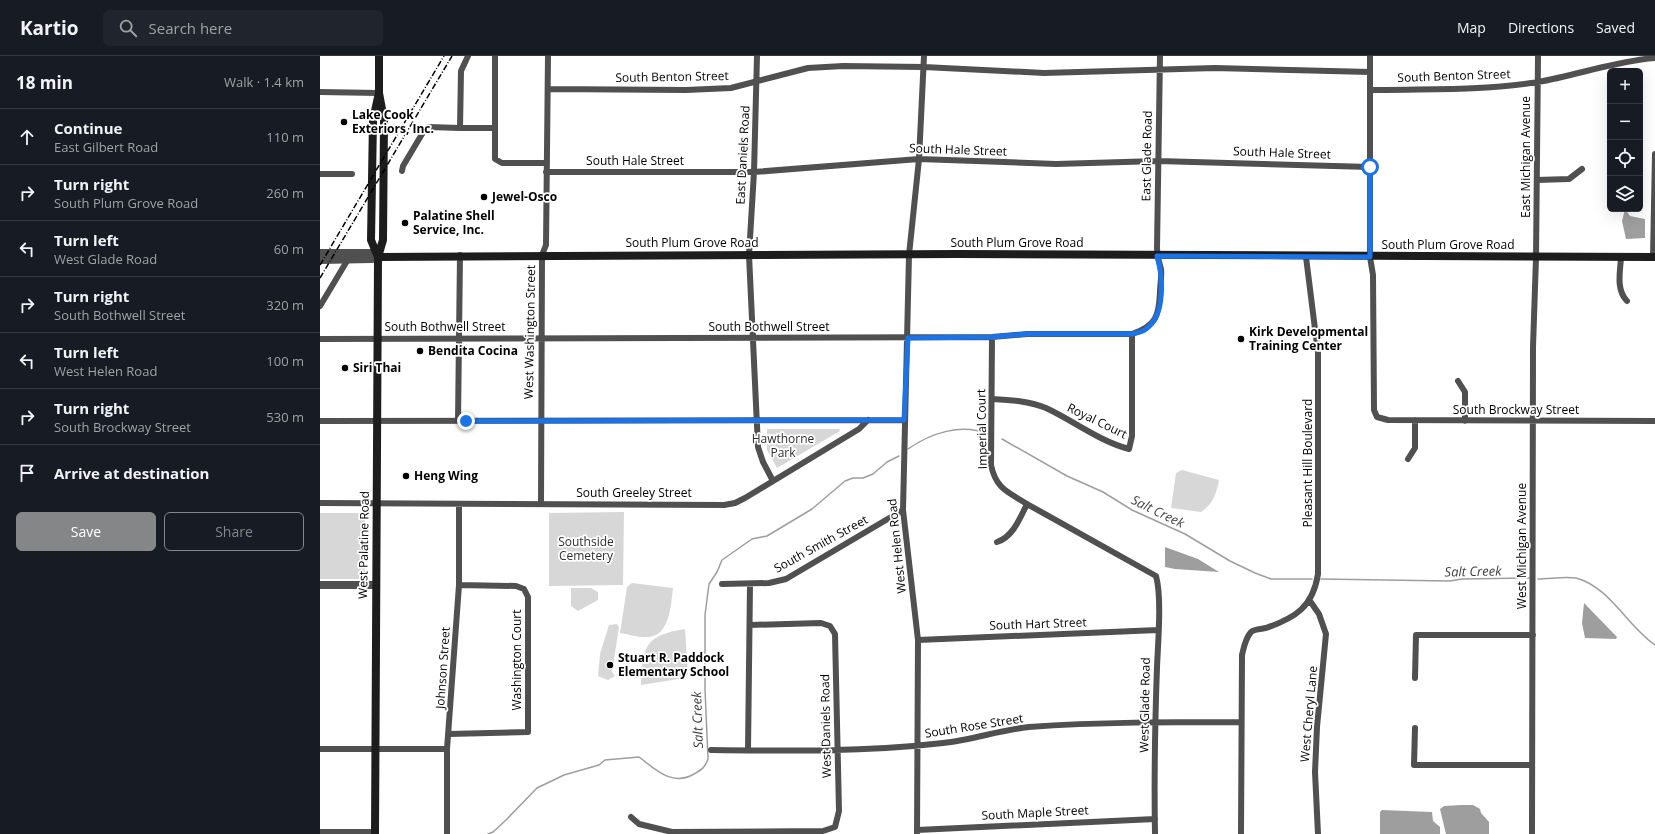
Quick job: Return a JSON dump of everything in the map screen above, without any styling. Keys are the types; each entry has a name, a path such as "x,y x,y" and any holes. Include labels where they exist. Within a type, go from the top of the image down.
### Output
{"main road":[{"name":"West Palatine Road","path":"375,833 378,256 383,240 384,120 379,93 379,56"},
{"name":"South Plum Grove Road","path":"378,256 909,255 1536,258 1654,257"}],"street":[{"path":"460,128 461,71 468,56"},
{"path":"496,56 494,155 498,161 547,163"},
{"name":"West Washington Street","path":"541,504 542,255 546,246 548,56"},
{"name":"East Daniels Road","path":"749,255 754,172 757,82 756,56"},
{"name":"West Helen Road","path":"917,832 918,640 903,510 909,255 919,159 924,56"},
{"name":"East Glade Road","path":"1157,256 1160,56"},
{"path":"1370,56 1370,257"},
{"name":"East Michigan Avenue","path":"1536,258 1538,56"},
{"name":"South Benton Street","path":"1370,90 1478,88 1538,82 1638,60 1655,58"},
{"name":"South Benton Street","path":"548,89 731,88 808,68 823,67 924,67 1044,73 1159,69 1370,72"},
{"path":"320,92 379,93"},
{"path":"402,171 403,166 425,129 495,128"},
{"path":"1654,257 1655,154"},
{"name":"South Hale Street","path":"546,172 754,172 919,159 1056,164 1158,161 1370,167"},
{"path":"1537,180 1569,179 1582,169"},
{"path":"320,174 352,174"},
{"path":"320,253 372,253 378,256"},
{"path":"458,421 460,255"},
{"path":"749,255 752,338 760,454 773,481"},
{"path":"320,260 347,261 372,259 378,256"},
{"name":"South Bothwell Street","path":"320,339 908,338 992,337 1027,334 1132,334 1146,330 1155,320 1159,308 1161,270 1157,256"},
{"name":"Pleasant Hill Boulevard","path":"1252,631 1293,616 1310,601 1316,586 1318,574 1319,386 1317,340 1306,257"},
{"name":"South Brockway Street","path":"1370,257 1373,275 1374,410 1377,418 1388,420 1465,421 1655,421"},
{"name":"West Michigan Avenue","path":"1532,834 1533,421 1536,258"},
{"path":"1621,258 1620,289 1622,295 1627,301"},
{"path":"320,306 347,261"},
{"name":"Royal Court","path":"992,399 1027,402 1046,408 1115,445 1129,449 1132,436 1132,334"},
{"name":"Imperial Court","path":"992,337 991,465 994,480 1006,491 1027,504 1156,576"},
{"path":"1458,381 1464,392 1465,421"},
{"name":"South Greeley Street","path":"320,503 724,505 735,503 773,481 859,429 868,420"},
{"path":"320,421 904,420"},
{"path":"1408,459 1415,448 1415,420"},
{"name":"Johnson Street","path":"447,834 447,749 459,585 459,504"},
{"path":"997,542 1004,540 1015,527 1027,504"},
{"name":"South Smith Street","path":"722,584 769,584 786,579 903,510"},
{"name":"West Glade Road","path":"1155,834 1155,722 1158,630 1158,583 1156,576"},
{"path":"748,750 750,584"},
{"path":"320,585 376,585"},
{"name":"Washington Court","path":"449,734 528,732 528,597 524,589 516,586 459,585"},
{"name":"West Cheryl Lane","path":"1310,601 1319,614 1326,634 1317,727 1315,772 1318,834"},
{"name":"West Daniels Road","path":"703,833 823,831 835,827 839,812 835,634 830,626 821,623 750,625"},
{"path":"1241,834 1242,655 1246,641 1252,631 1247,626"},
{"name":"South Hart Street","path":"918,640 1158,630"},
{"path":"1415,678 1416,635 1533,635"},
{"name":"South Rose Street","path":"710,750 838,750 918,746 945,743 1028,728 1155,722 1241,722"},
{"path":"1415,728 1414,765 1532,765"},
{"path":"320,749 447,749"},
{"path":"631,817 639,824 672,832 703,833"},
{"name":"South Maple Street","path":"917,832 1154,819"},
{"path":"320,832 375,833"}],"green space":[{"name":"Hawthorne Park","path":"767,429 839,429 840,431 777,468 767,450"},
{"path":"1182,470 1219,480 1213,499 1201,512 1171,508 1176,473"},
{"name":"Southside Cemetery","path":"624,512 623,585 549,586 549,513"},
{"path":"320,513 365,513 365,579 320,579"},
{"path":"632,583 673,588 668,618 661,631 655,635 641,637 620,633 627,587"},
{"path":"571,588 591,588 598,592 598,600 578,611 571,606"},
{"path":"617,624 619,627 612,672 615,676 608,680 598,676 600,654 609,625"},
{"path":"685,629 688,674 685,678 641,685 643,661 648,645 661,635"}],"shaded area":[{"path":"1624,212 1627,212 1630,216 1645,219 1645,238 1626,239 1622,221"},
{"path":"1165,547 1198,559 1219,572 1165,567"},
{"path":"1584,603 1617,637 1616,639 1585,638 1582,623"},
{"path":"1473,805 1480,809 1481,813 1489,822 1489,834 1446,834 1440,809 1444,806"},
{"path":"1382,810 1432,812 1433,821 1440,827 1440,834 1380,834 1380,812"}],"waterway":[{"name":"Salt Creek","path":"908,449 926,438 946,431 967,429 988,434"},
{"name":"Salt Creek","path":"1002,439 1067,476 1103,492 1132,510 1185,534 1230,561 1255,573 1271,579 1312,579"},
{"name":"Salt Creek","path":"488,834 493,832 506,820 537,788 564,775 599,765 605,760 639,757 664,775 678,779 694,774 706,765 708,759 705,689 705,615 709,584 717,572 722,560 752,539 767,536 812,509 845,481 853,478 863,478 873,474 887,462 899,456"},
{"name":"Salt Creek","path":"1538,579 1571,577 1588,583 1609,598 1636,628 1655,645"},
{"name":"Salt Creek","path":"1321,579 1450,581 1462,579 1529,578"}],"railway":[{"path":"320,265 444,56"},
{"path":"320,278 452,56"}],"place":[{"name":"Lake Cook Exteriors, Inc.","path":"344,122"},
{"name":"Jewel-Osco","path":"484,197"},
{"name":"Palatine Shell Service, Inc.","path":"405,223"},
{"name":"Kirk Developmental Training Center","path":"1241,339"},
{"name":"Bendita Cocina","path":"420,351"},
{"name":"Siri Thai","path":"345,368"},
{"name":"Heng Wing","path":"406,476"},
{"name":"Stuart R. Paddock Elementary School","path":"610,665"}],"route":[{"path":"466,421 904,420 908,338 992,337 1027,334 1132,334 1146,330 1155,320 1159,308 1161,270 1157,256 1370,257 1370,167"}]}
